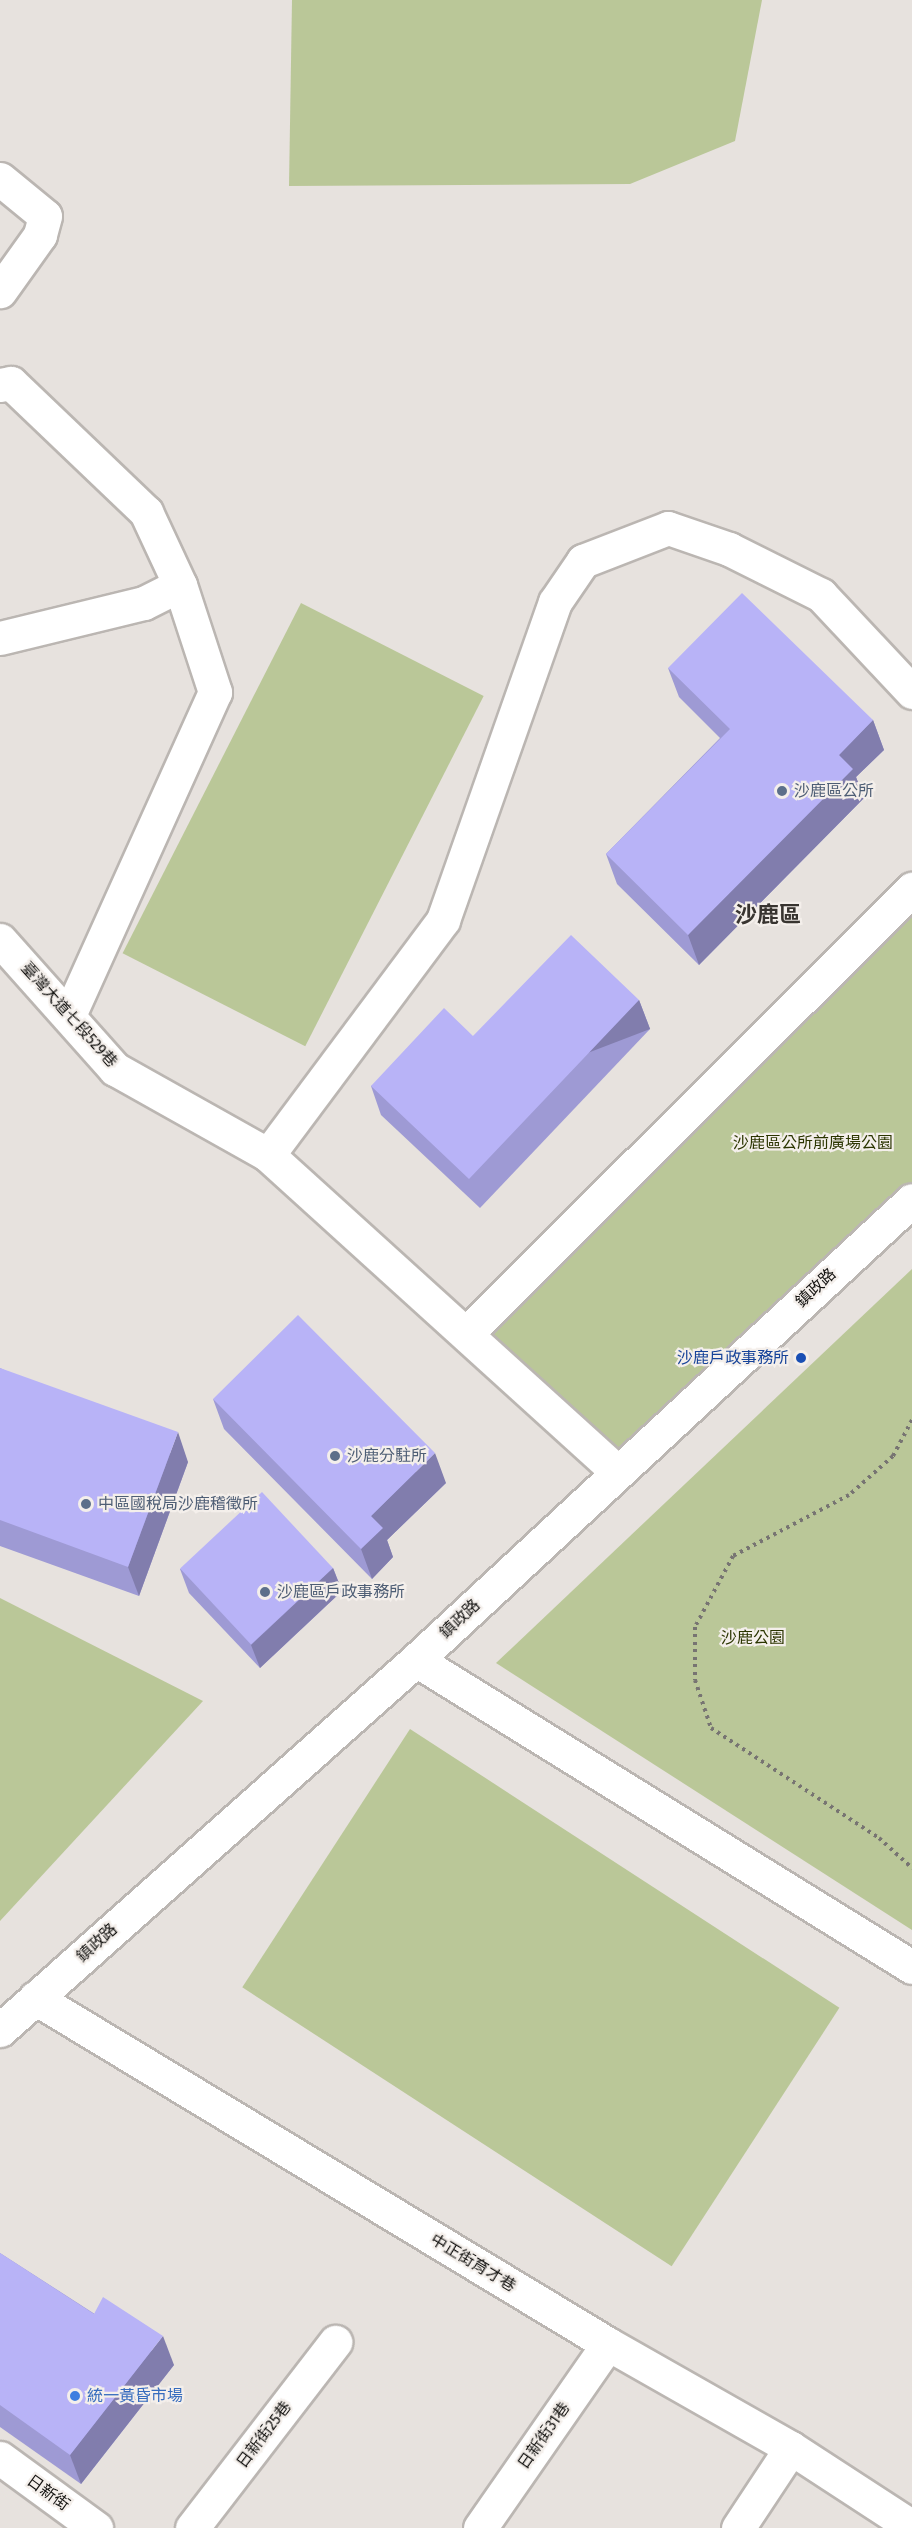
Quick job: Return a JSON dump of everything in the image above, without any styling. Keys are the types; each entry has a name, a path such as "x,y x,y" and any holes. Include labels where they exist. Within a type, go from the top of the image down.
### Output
{"street":[{"path":"0,178 45,216 40,235 0,291"},
{"path":"0,385 11,383 146,512 180,585 215,692 70,1013"},
{"path":"268,1155 443,920 555,602 583,561 668,528 729,549 821,595 912,692"},
{"path":"0,638 144,603 180,585"},
{"path":"468,1334 912,889"},
{"name":"臺灣大道七段529巷","path":"0,940 70,1013 115,1069 268,1155 468,1334 617,1472"},
{"name":"鎮政路","path":"0,2030 416,1660 912,1200"},
{"path":"416,1660 912,1967"},
{"name":"中正街育才巷","path":"34,1998 608,2344 791,2448 912,2527"},
{"name":"日新街25巷","path":"192,2528 335,2342"},
{"name":"日新街31巷","path":"480,2528 608,2344"},
{"path":"738,2528 791,2448"},
{"name":"日新街","path":"0,2458 96,2528"}],"path":[{"path":"912,1420 893,1456 849,1495 733,1556 695,1627 695,1680 711,1728 879,1838 912,1868"}],"green space":[{"path":"292,0 762,0 735,141 630,184 289,186"},
{"path":"301,603 484,696 305,1046 123,953"},
{"name":"沙鹿區公所前廣場公園","path":"912,907 912,1186 618,1457 485,1334"},
{"name":"沙鹿公園","path":"912,1269 912,1930 496,1663"},
{"path":"0,1598 203,1701 0,1921"},
{"path":"410,1729 839,2008 672,2266 242,1987"}],"building":[{"name":"沙鹿區公所","path":"742,593 873,720 839,755 853,769 688,935 606,854 730,729 668,668"},
{"path":"571,935 639,1000 469,1179 371,1086 444,1008 473,1036"},
{"name":"沙鹿分駐所","path":"298,1315 435,1453 371,1516 383,1528 361,1549 213,1399"},
{"name":"中區國稅局沙鹿稽徵所","path":"0,1368 178,1432 128,1567 0,1520"},
{"name":"沙鹿區戶政事務所","path":"262,1492 333,1568 251,1644 180,1568"},
{"name":"統一黃昏市場","path":"0,2253 94,2314 103,2297 163,2336 70,2455 0,2405"}],"place":[{"name":"沙鹿區公所","path":"782,791"},
{"name":"沙鹿戶政事務所","path":"801,1358"},
{"name":"沙鹿分駐所","path":"335,1456"},
{"name":"中區國稅局沙鹿稽徵所","path":"86,1504"},
{"name":"沙鹿區戶政事務所","path":"265,1592"},
{"name":"統一黃昏市場","path":"75,2396"}],"district":[{"name":"沙鹿區","path":"768,915"}]}
